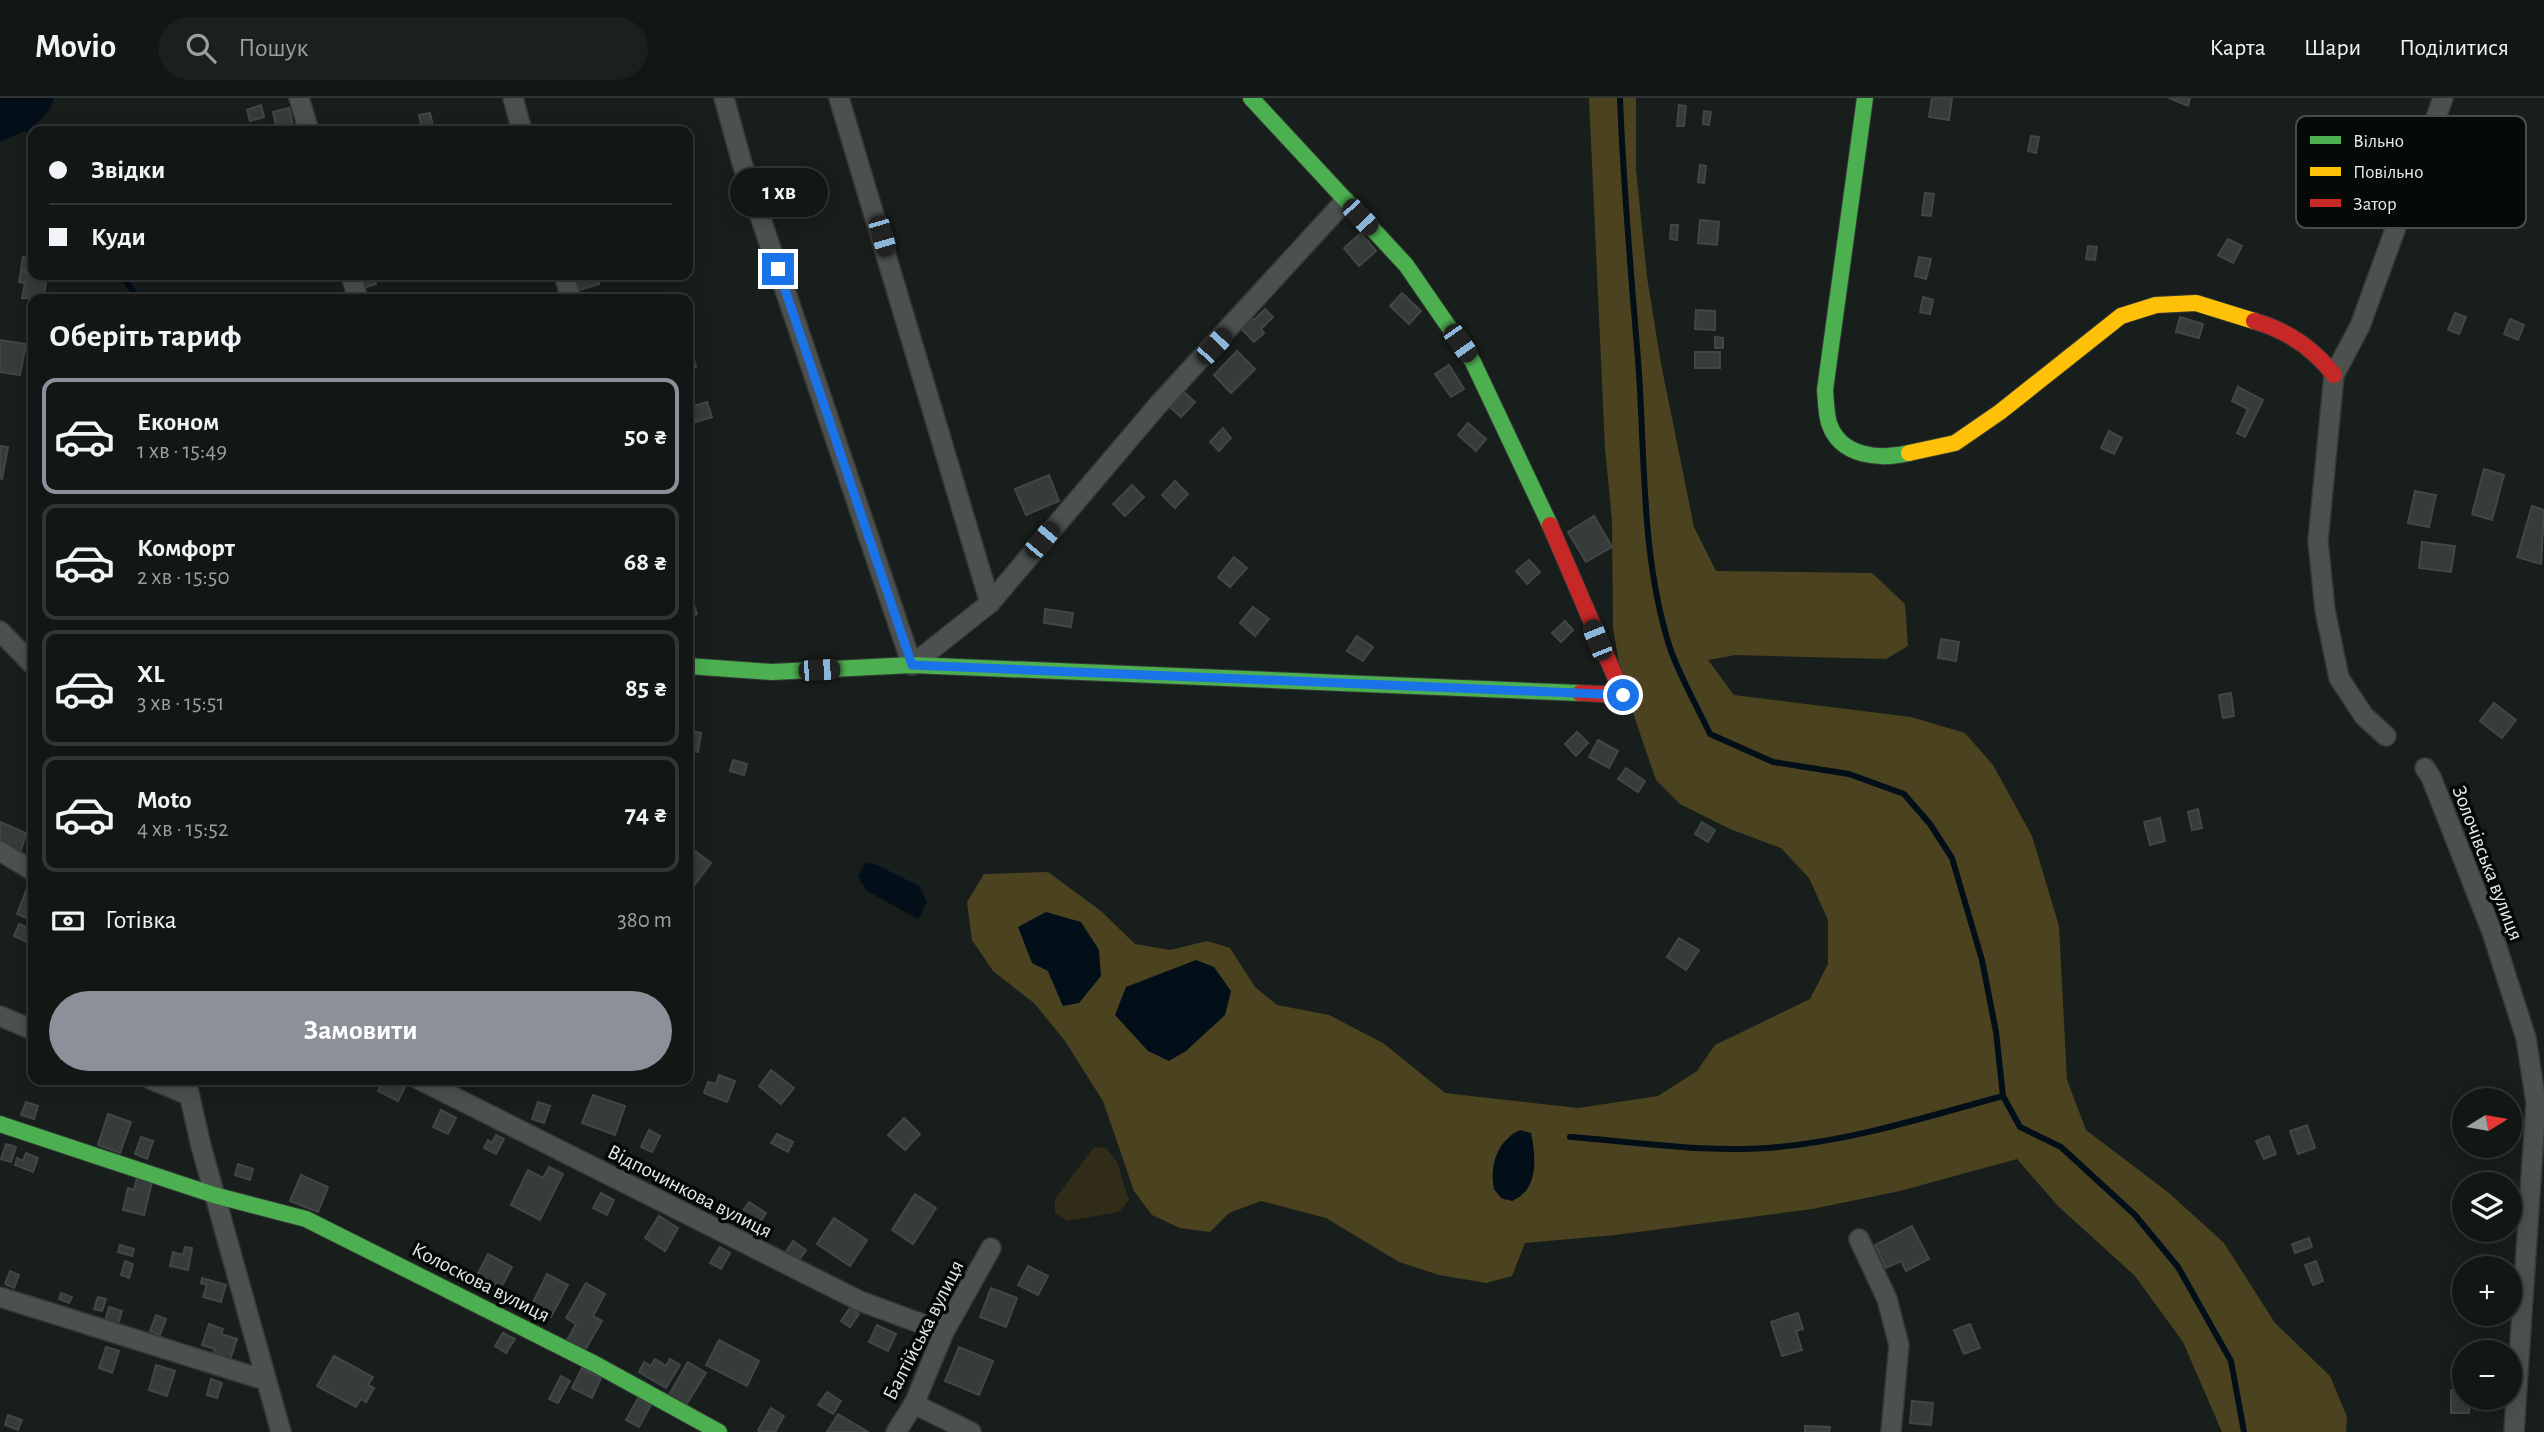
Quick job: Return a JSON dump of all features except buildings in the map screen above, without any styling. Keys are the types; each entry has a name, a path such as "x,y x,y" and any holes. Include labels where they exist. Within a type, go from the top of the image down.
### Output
{"street":[{"path":"299,98 307,126"},
{"path":"513,98 521,126"},
{"path":"724,98 742,163 912,665"},
{"path":"839,98 990,603"},
{"path":"693,666 772,672 912,665 1623,695 1537,494 1473,362 1405,265 1251,98"},
{"path":"1865,98 1825,390 1829,423 1838,441 1862,455 1896,456 1955,443 2000,412 2121,316 2156,305 2196,303 2268,325 2318,354 2334,375"},
{"path":"2436,116 2443,98"},
{"path":"912,665 990,603 1158,405 1345,201"},
{"path":"2386,736 2364,716 2339,678 2325,610 2318,541 2334,375 2360,326 2396,228"},
{"path":"0,631 28,660"},
{"name":"Золочівська вулиця","path":"2425,768 2431,777 2491,932 2526,1038 2536,1103 2514,1432"},
{"path":"0,851 28,868"},
{"path":"0,1016 28,1028"},
{"name":"Відпочинкова вулиця","path":"430,1085 860,1301 944,1332"},
{"path":"187,1088 214,1195 281,1432"},
{"name":"Колоскова вулиця","path":"0,1124 214,1195 306,1219 595,1364 719,1432"},
{"path":"1859,1238 1887,1299 1899,1345 1891,1432"},
{"name":"Балтійська вулиця","path":"896,1432 914,1404 944,1332 991,1248"},
{"path":"0,1297 265,1380"},
{"path":"914,1404 971,1432"}],"shaded area":[{"path":"0,98 54,98 51,107 40,120 0,142"},
{"path":"1589,98 1636,98 1636,169 1647,277 1661,364 1694,527 1716,571 1872,573 1905,604 1908,646 1886,659 1735,655 1708,660 1734,695 1911,717 1965,733 1993,765 2032,836 2059,926 2067,1080 2086,1130 2169,1193 2224,1243 2275,1323 2330,1376 2347,1417 2346,1432 2222,1432 2183,1342 2135,1276 2058,1206 2017,1159 1900,1191 1812,1209 1615,1235 1525,1243 1512,1276 1486,1283 1439,1275 1399,1262 1326,1218 1261,1201 1229,1213 1210,1232 1180,1228 1152,1215 1134,1191 1103,1101 1065,1041 1034,1003 993,971 972,940 967,902 984,874 1048,872 1101,911 1135,944 1170,950 1207,941 1230,948 1255,987 1277,1005 1329,1015 1383,1043 1445,1093 1578,1108 1658,1096 1697,1071 1715,1045 1810,999 1828,964 1828,920 1809,878 1781,848 1730,829 1680,804 1656,780 1622,681 1613,628 1612,520 1605,448","holes":["1048,971 1079,1002 1063,1006","1532,1140 1534,1169 1505,1200 1494,1189 1493,1167"]},
{"path":"865,863 877,865 919,886 927,902 918,919 867,891 858,877"},
{"path":"1046,912 1081,922 1099,950 1101,976 1079,1003 1063,1006 1048,971 1032,963 1018,927"},
{"path":"1196,960 1214,967 1231,991 1225,1015 1186,1051 1169,1061 1148,1051 1115,1015 1126,987"},
{"path":"1520,1130 1531,1133 1534,1172 1527,1189 1512,1201 1501,1198 1494,1189 1494,1162 1506,1140"},
{"path":"1094,1147 1106,1148 1117,1162 1129,1200 1119,1212 1067,1221 1055,1213 1055,1199"}],"waterway":[{"path":"1620,98 1648,537 1660,611 1670,648 1684,681 1710,734 1773,762 1849,774 1904,794 1930,824 1952,858 1982,960 1996,1032 2003,1096 2020,1127 2061,1147 2135,1215 2178,1267 2231,1361 2244,1432"},
{"path":"25,123 28,129"},
{"path":"125,280 135,294"},
{"path":"1570,1137 1700,1148 1778,1147 1864,1133 2003,1096"}],"traffic: fast":[{"path":"1251,98 1406,265 1473,362 1550,525"},
{"path":"1865,98 1825,390 1827,411 1834,434 1852,449 1874,456 1909,453"},
{"path":"693,666 772,672 912,665 1580,693"},
{"path":"0,1124 214,1195 306,1219 595,1364 719,1432"}],"traffic: slow":[{"path":"1909,453 1955,443 2000,412 2121,316 2156,305 2196,303 2254,321"}],"traffic: jam":[{"path":"2254,321 2298,342 2318,357 2334,375"},
{"path":"1550,525 1623,695 1580,693"}],"route":[{"path":"778,269 912,665 1623,695"}]}
